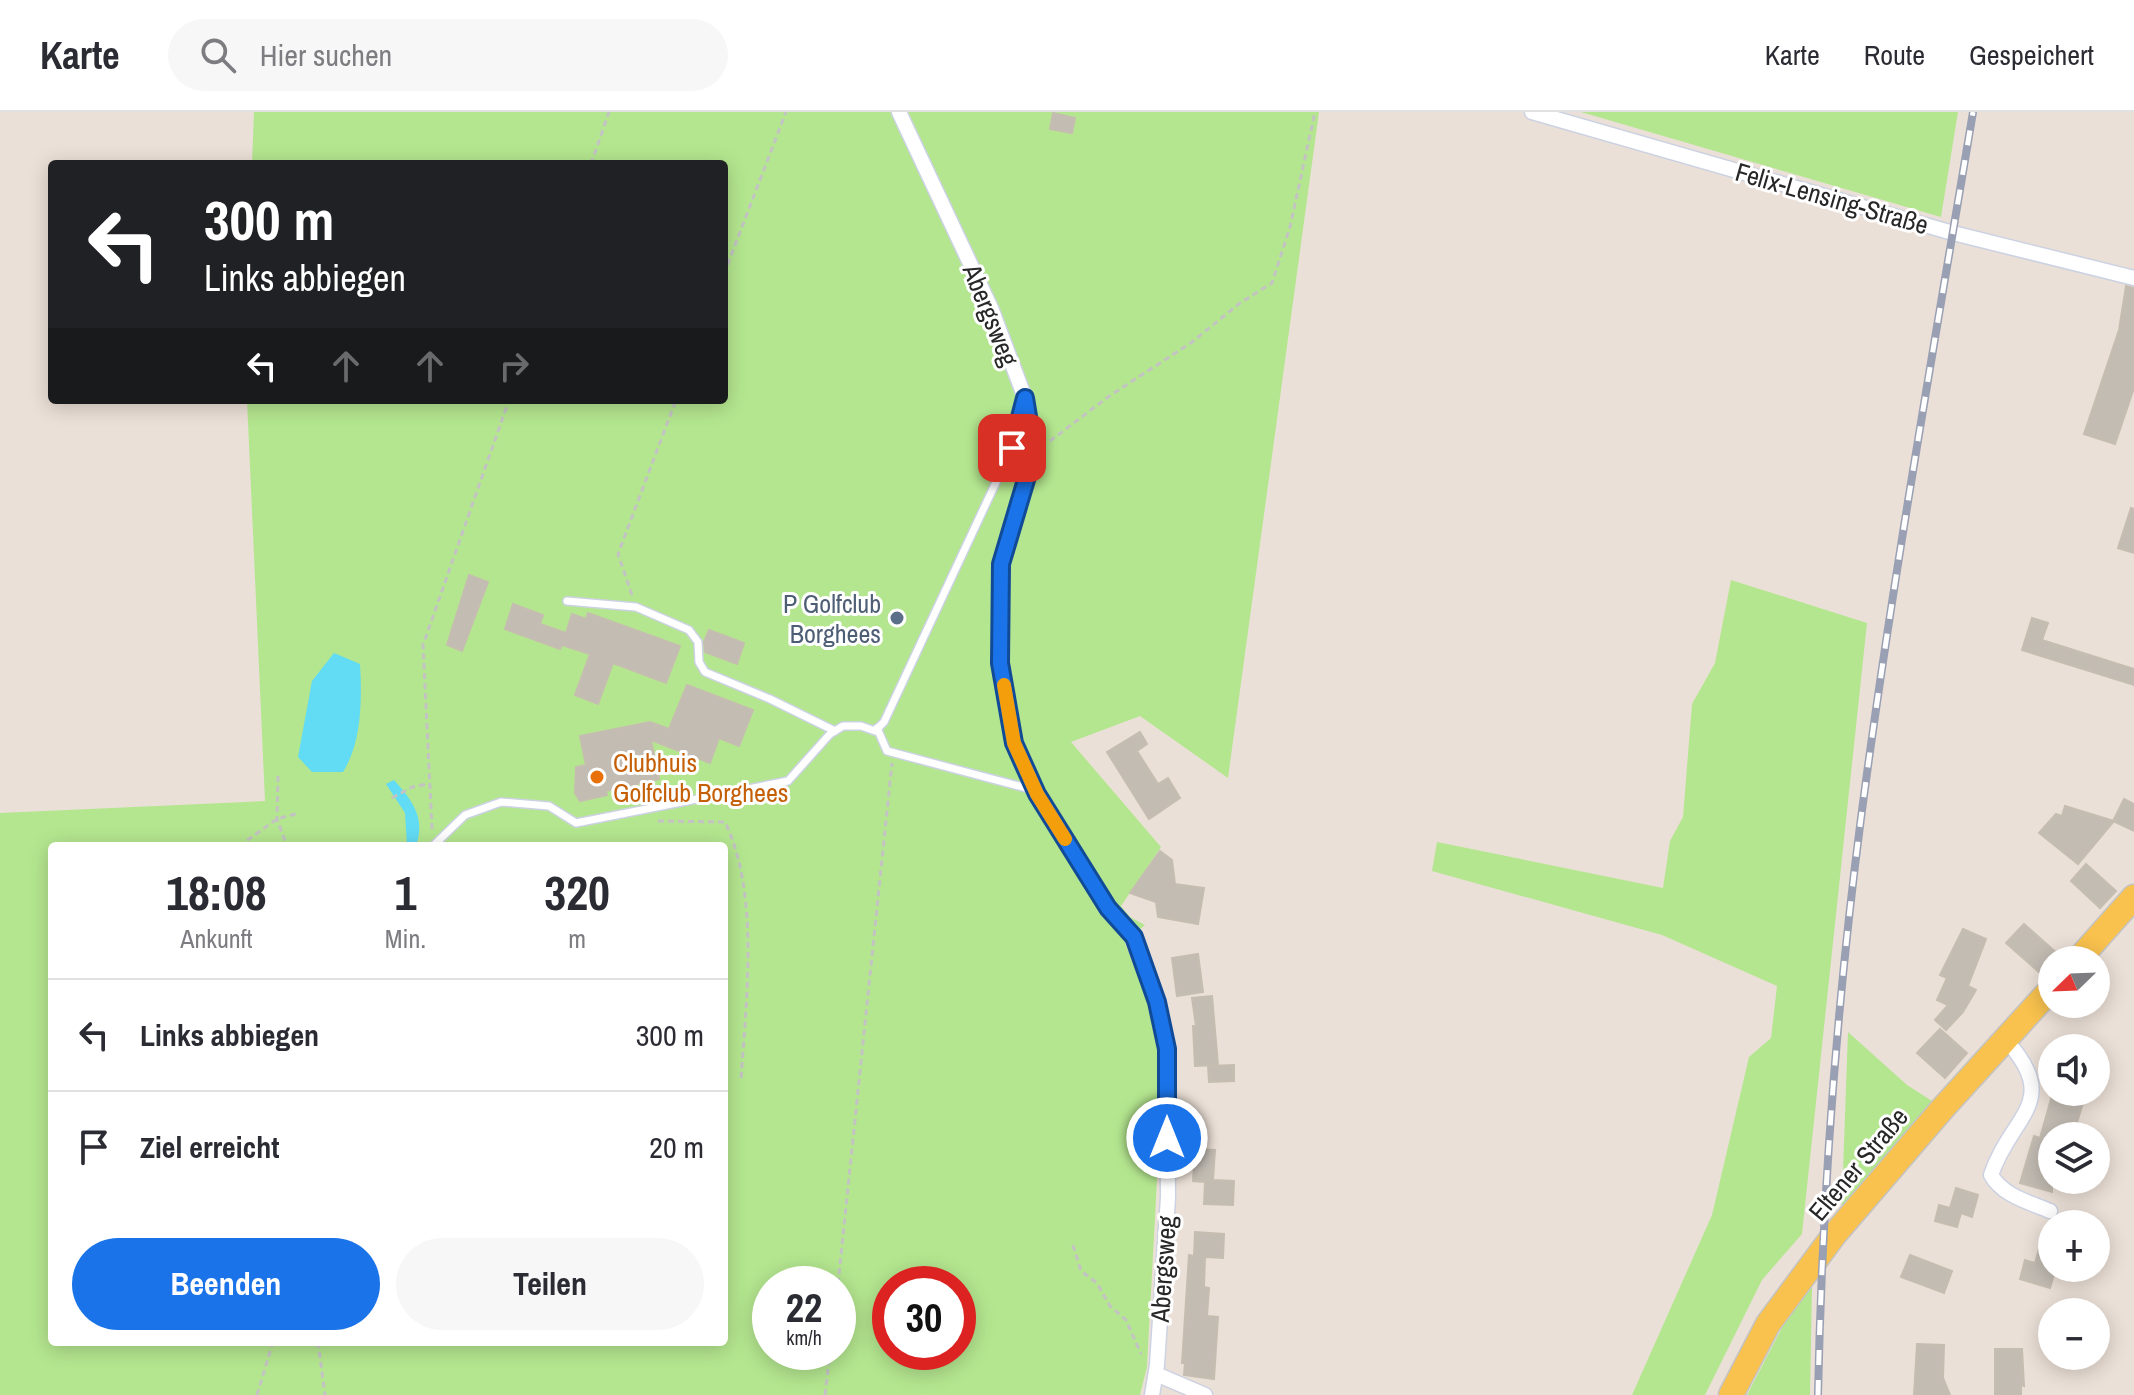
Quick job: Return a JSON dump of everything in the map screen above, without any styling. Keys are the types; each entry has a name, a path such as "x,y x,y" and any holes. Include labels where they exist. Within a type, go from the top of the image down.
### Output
{"main road":[{"path":"2090,946 2134,897"},
{"name":"Eltener Straße","path":"1731,1395 1768,1324 1823,1249 1915,1140 2038,1003"}],"street":[{"name":"Abergsweg","path":"899,112 991,308 1025,398 1034,453 1001,564 999,624 1000,663 1014,743 1036,791 1108,908 1134,937 1157,1002 1167,1049 1168,1197 1157,1370 1152,1395"},
{"name":"Felix-Lensing-Straße","path":"1532,112 1953,233 2134,278"},
{"path":"2005,1039 2020,1055 2030,1073 2033,1091 2030,1106 1995,1162 1991,1175 2008,1194 2048,1210"},
{"path":"1157,1370 1205,1395"}],"lane":[{"path":"438,842 465,815 501,802 549,806 576,823 788,781 843,726 861,726 875,731 884,722 978,525 1012,448 1025,398"},
{"path":"567,601 636,607 693,633 699,646 701,668 710,676 770,699 835,731"},
{"path":"877,728 887,751 1036,791"}],"path":[{"path":"592,160 609,112"},
{"path":"728,264 786,112"},
{"path":"1034,453 1108,397 1192,342 1240,303 1272,283 1290,227 1315,112"},
{"path":"435,842 430,825 423,645 508,404"},
{"path":"636,607 618,554 674,404"},
{"path":"840,1266 891,784 892,761 887,751"},
{"path":"278,776 279,819 286,842"},
{"path":"392,798 412,787 428,784"},
{"path":"640,809 648,818 661,821 725,822 736,846 749,946 741,1080"},
{"path":"245,842 279,819 299,813"},
{"path":"1073,1245 1081,1271 1097,1283 1110,1306 1126,1320 1140,1353 1157,1370"},
{"path":"257,1395 272,1346"},
{"path":"319,1346 325,1395"},
{"path":"825,1395 828,1370"}],"green space":[{"path":"254,112 1319,112 1228,778 1140,716 1071,742 1161,847 1121,906 1130,917 1145,925 1125,943 1150,1006 1157,1045 1157,1180 1147,1367 1140,1395 0,1395 0,813 265,801 247,404 728,404 728,160 252,160"},
{"path":"1581,112 1958,112 1941,217"},
{"path":"1731,580 1867,623 1802,1234 1762,1280 1705,1395 1632,1395 1712,1215 1749,1057 1771,1038 1777,986 1662,935 1432,871 1437,842 1663,888 1670,841 1683,817 1692,704 1715,663"},
{"path":"1848,1032 1907,1085 1943,1108 1841,1227"},
{"path":"1812,1287 1810,1395 1747,1395 1786,1320"}],"water":[{"path":"334,653 360,664 361,706 357,734 343,772 312,772 298,757 312,681"},
{"path":"394,780 416,810 417,842 407,842 405,813 386,784"}],"building":[{"path":"1053,113 1075,118 1072,133 1050,129"},
{"path":"2126,286 2134,288 2134,388 2115,444 2084,434 2119,330"},
{"path":"2131,508 2134,509 2134,553 2118,548"},
{"path":"469,575 488,582 462,651 447,645"},
{"path":"513,604 543,615 540,624 566,633 572,614 586,619 588,613 680,646 666,683 613,663 598,704 575,695 590,654 562,645 560,649 505,629"},
{"path":"2032,618 2048,623 2042,640 2134,669 2134,685 2022,650"},
{"path":"709,630 744,643 737,664 705,652 704,642"},
{"path":"687,685 753,710 739,746 719,738 710,763 651,740 659,779 606,791 607,795 580,801 575,793 576,767 586,765 580,736 650,722 669,729"},
{"path":"1140,732 1147,744 1137,751 1158,784 1168,778 1180,798 1149,819 1107,752"},
{"path":"2124,799 2134,804 2134,831 2113,821"},
{"path":"2065,806 2114,821 2078,864 2039,833 2056,814 2062,816"},
{"path":"1160,851 1172,860 1175,884 1204,888 1198,924 1158,917 1156,902 1130,893"},
{"path":"2086,864 2116,891 2100,908 2071,881"},
{"path":"2024,924 2049,946 2038,946 2038,971 2006,943"},
{"path":"1963,929 1986,939 1968,986 1976,990 1963,1012 1946,1030 1935,1020 1948,1005 1937,1000 1947,978 1940,975"},
{"path":"1198,954 1203,992 1177,996 1172,958"},
{"path":"1212,996 1218,1065 1195,1066 1193,1026 1196,1026 1192,998"},
{"path":"1940,1029 1967,1053 1945,1078 1917,1053"},
{"path":"1234,1065 1234,1081 1209,1082 1208,1066"},
{"path":"2049,1106 2082,1106 2077,1122 2045,1122"},
{"path":"2034,1136 2038,1137 2038,1188 2020,1183"},
{"path":"1195,1149 1215,1150 1213,1180 1234,1181 1233,1205 1204,1204 1205,1182 1193,1181"},
{"path":"1956,1188 1978,1195 1972,1217 1961,1213 1957,1227 1935,1221 1939,1205 1950,1208"},
{"path":"1195,1232 1224,1234 1223,1258 1205,1257 1204,1287 1209,1288 1207,1316 1218,1317 1214,1379 1184,1375 1185,1363 1182,1363 1189,1255 1194,1256"},
{"path":"2038,1252 2038,1282 2052,1282 2050,1288 2020,1279 2025,1260 2035,1263"},
{"path":"1910,1255 1952,1271 1944,1293 1901,1277"},
{"path":"1917,1344 1944,1345 1943,1378 1950,1395 1914,1395"},
{"path":"1995,1349 2022,1349 2024,1386 2021,1385 2021,1395 1995,1395"}],"railway":[{"path":"1818,1395 1832,1106 1852,890 1900,553 1973,112"}],"slow traffic":[{"path":"1004,685 1014,743 1037,794 1065,839"}],"place":[{"name":"P Golfclub Borghees","path":"897,618"},
{"name":"Clubhuis Golfclub Borghees","path":"597,777"}],"route":[{"path":"1012,448 1025,398 1034,453 1001,564 999,624 1000,663 1014,743 1037,794 1108,908 1134,937 1157,1002 1167,1049 1167,1138"}]}
